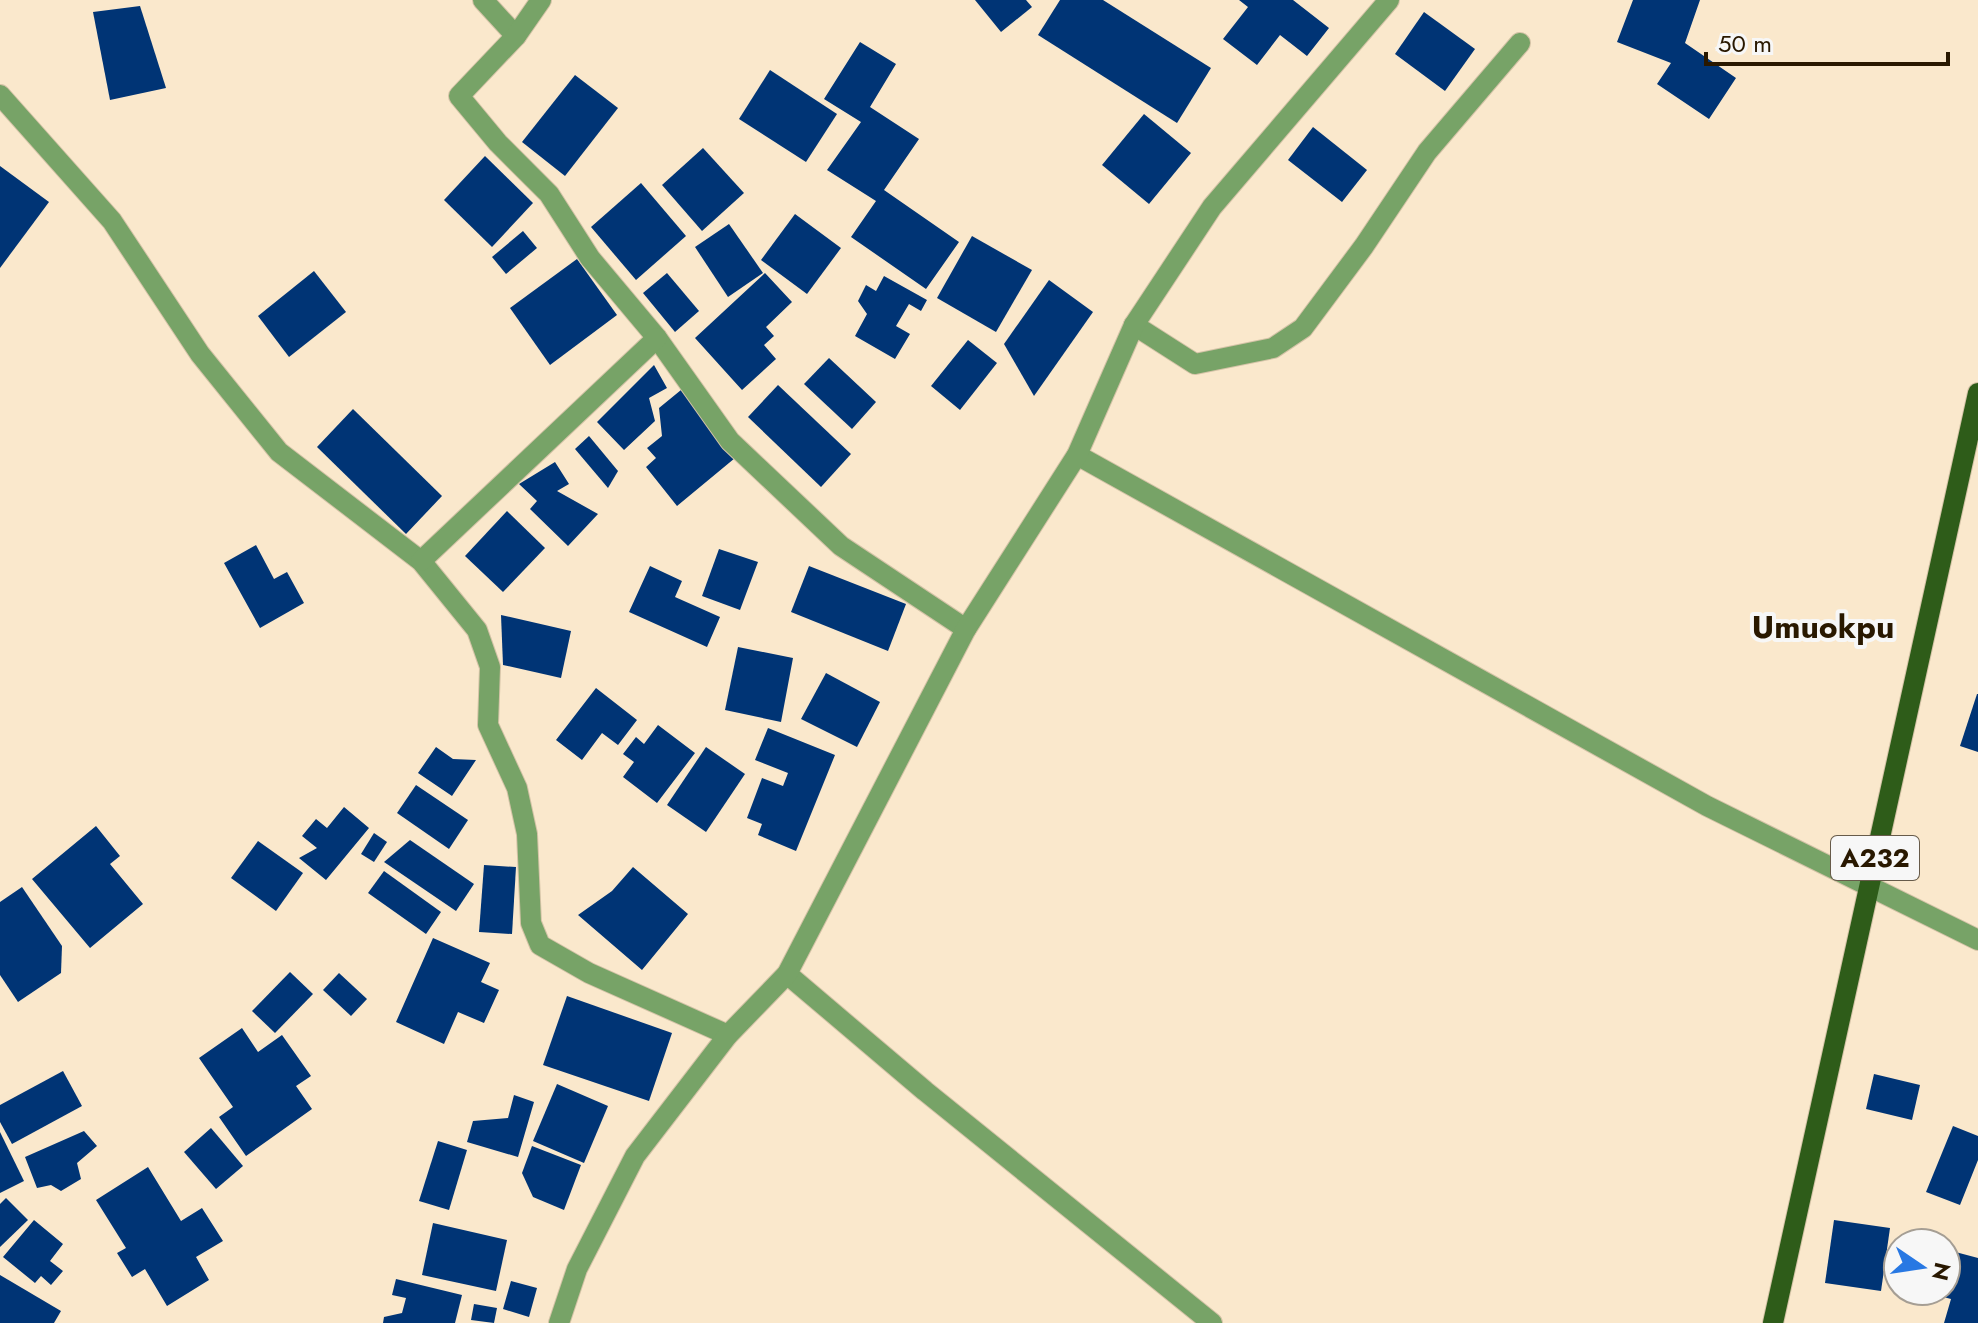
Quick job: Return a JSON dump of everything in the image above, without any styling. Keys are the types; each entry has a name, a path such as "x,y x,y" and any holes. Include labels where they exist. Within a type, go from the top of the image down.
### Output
{"main road":[{"name":"A232","path":"1773,1323 1978,393"}],"street":[{"path":"483,0 516,36"},
{"path":"541,0 516,36 459,96 498,143 549,194 590,258 657,338 730,441 841,546 966,629"},
{"path":"559,1323 577,1269 635,1156 728,1035 787,974 966,629 1077,455 1134,325 1212,207 1389,0"},
{"path":"1134,325 1195,364 1273,348 1303,328 1364,246 1427,152 1520,43"},
{"path":"0,95 112,221 200,354 279,452 421,561 477,630 490,667 488,725 517,788 527,834 531,923 540,945 589,973 728,1035"},
{"path":"421,561 657,338"},
{"path":"1077,455 1707,806 1978,940"},
{"path":"787,974 925,1091 1212,1323"}],"building":[{"path":"975,0 1026,0 1032,7 1001,32"},
{"path":"1060,0 1103,0 1211,68 1177,123 1038,35"},
{"path":"1239,0 1293,0 1329,28 1307,56 1280,35 1257,65 1223,39 1248,7"},
{"path":"1633,0 1700,0 1685,43 1736,78 1709,119 1657,84 1671,63 1617,42"},
{"path":"140,6 166,88 110,100 93,12"},
{"path":"1424,12 1475,49 1445,91 1395,54"},
{"path":"860,42 896,64 870,107 919,139 884,190 959,242 926,289 851,237 876,201 827,170 861,122 824,99"},
{"path":"770,70 837,114 806,162 739,119"},
{"path":"575,75 618,108 565,176 522,142"},
{"path":"1144,114 1191,153 1149,204 1102,165"},
{"path":"1313,127 1367,170 1342,202 1288,160"},
{"path":"703,148 744,193 702,231 662,185"},
{"path":"485,156 533,203 492,247 444,200"},
{"path":"0,166 49,202 0,268"},
{"path":"641,183 686,236 636,280 591,227"},
{"path":"795,214 841,248 807,294 761,260"},
{"path":"729,224 763,273 728,297 695,247"},
{"path":"523,231 537,248 506,274 492,257"},
{"path":"972,236 1032,270 996,332 937,298"},
{"path":"577,259 617,315 550,365 510,308"},
{"path":"314,271 346,312 289,357 258,316"},
{"path":"667,273 699,311 675,332 643,293"},
{"path":"765,273 792,302 766,327 774,336 764,345 776,359 742,390 695,338"},
{"path":"884,276 927,300 921,311 909,304 896,326 910,334 895,359 855,336 867,314 858,301 866,285 876,291"},
{"path":"1049,280 1093,312 1034,396 1004,344"},
{"path":"968,340 997,363 960,410 931,386"},
{"path":"829,358 876,402 852,429 804,384"},
{"path":"654,365 667,388 649,398 655,421 624,450 597,422"},
{"path":"778,385 851,454 821,487 748,417"},
{"path":"681,390 735,458 677,506 646,467 656,458 647,448 662,436 659,408"},
{"path":"353,409 442,496 406,534 317,447"},
{"path":"589,436 618,471 608,488 575,449"},
{"path":"555,462 569,484 557,491 598,514 568,546 530,509 537,501 519,484"},
{"path":"507,511 545,548 503,592 465,556"},
{"path":"256,545 274,579 287,572 304,603 260,628 224,563"},
{"path":"719,549 758,562 740,610 702,596"},
{"path":"650,566 682,581 675,597 720,617 707,647 629,612"},
{"path":"809,566 906,604 888,651 791,612"},
{"path":"501,615 571,631 561,678 503,665"},
{"path":"738,647 793,658 781,722 725,710"},
{"path":"826,673 880,702 857,747 801,719"},
{"path":"596,688 637,720 618,745 602,733 582,760 556,740"},
{"path":"1978,694 1978,752 1960,746"},
{"path":"658,725 695,753 657,803 623,777 634,762 623,754 636,737 644,744"},
{"path":"768,728 835,755 796,851 758,835 762,824 747,818 762,778 783,786 788,773 755,760"},
{"path":"436,747 453,759 476,760 452,796 418,773"},
{"path":"706,747 745,774 706,832 667,805"},
{"path":"416,785 468,820 449,849 397,813"},
{"path":"344,807 369,828 326,880 299,858 317,848 302,836 316,819 327,828"},
{"path":"96,826 120,856 110,864 143,904 90,948 32,879"},
{"path":"374,833 387,842 374,862 361,854"},
{"path":"410,840 474,884 456,911 384,862"},
{"path":"258,841 303,873 276,911 231,878"},
{"path":"484,865 516,867 512,934 479,932"},
{"path":"633,867 688,914 642,970 578,915 612,891"},
{"path":"384,871 441,912 426,934 368,893"},
{"path":"22,887 62,946 61,973 18,1002 0,975 0,902"},
{"path":"433,938 490,963 481,982 499,990 484,1023 458,1012 444,1044 396,1022"},
{"path":"290,972 313,994 275,1033 252,1011"},
{"path":"339,973 367,999 351,1016 323,990"},
{"path":"567,996 672,1033 649,1101 543,1065"},
{"path":"242,1028 258,1052 282,1035 311,1076 296,1086 312,1109 246,1156 219,1117 233,1107 199,1058"},
{"path":"63,1071 82,1106 12,1144 0,1122 0,1105"},
{"path":"1874,1074 1920,1085 1912,1120 1866,1109"},
{"path":"557,1084 608,1106 584,1163 533,1141"},
{"path":"514,1095 534,1102 518,1157 467,1142 473,1121 508,1118"},
{"path":"1953,1126 1978,1136 1978,1160 1960,1205 1926,1192"},
{"path":"211,1128 243,1166 216,1189 184,1152"},
{"path":"84,1131 97,1146 77,1163 81,1179 61,1191 51,1185 37,1188 25,1157"},
{"path":"0,1132 24,1181 0,1193"},
{"path":"438,1141 467,1150 449,1210 419,1201"},
{"path":"532,1146 581,1165 564,1210 533,1197 522,1173"},
{"path":"148,1167 181,1221 202,1208 223,1241 196,1257 209,1280 167,1306 145,1269 132,1277 117,1253 126,1248 96,1200"},
{"path":"6,1198 28,1220 0,1247 0,1204"},
{"path":"34,1220 63,1244 50,1261 63,1271 51,1285 41,1276 35,1283 3,1257"},
{"path":"1834,1220 1883,1227 1881,1291 1825,1283"},
{"path":"433,1223 507,1240 496,1291 422,1275"},
{"path":"1962,1254 1978,1258 1978,1323 1944,1323 1949,1307 1962,1307"},
{"path":"0,1275 61,1311 54,1323 0,1323"},
{"path":"396,1279 462,1295 455,1323 383,1323 384,1317 402,1313 406,1298 392,1295"},
{"path":"511,1281 537,1288 529,1317 503,1309"},
{"path":"474,1304 497,1308 494,1323 471,1320"}],"district":[{"name":"Umuokpu","path":"1823,627"}]}
